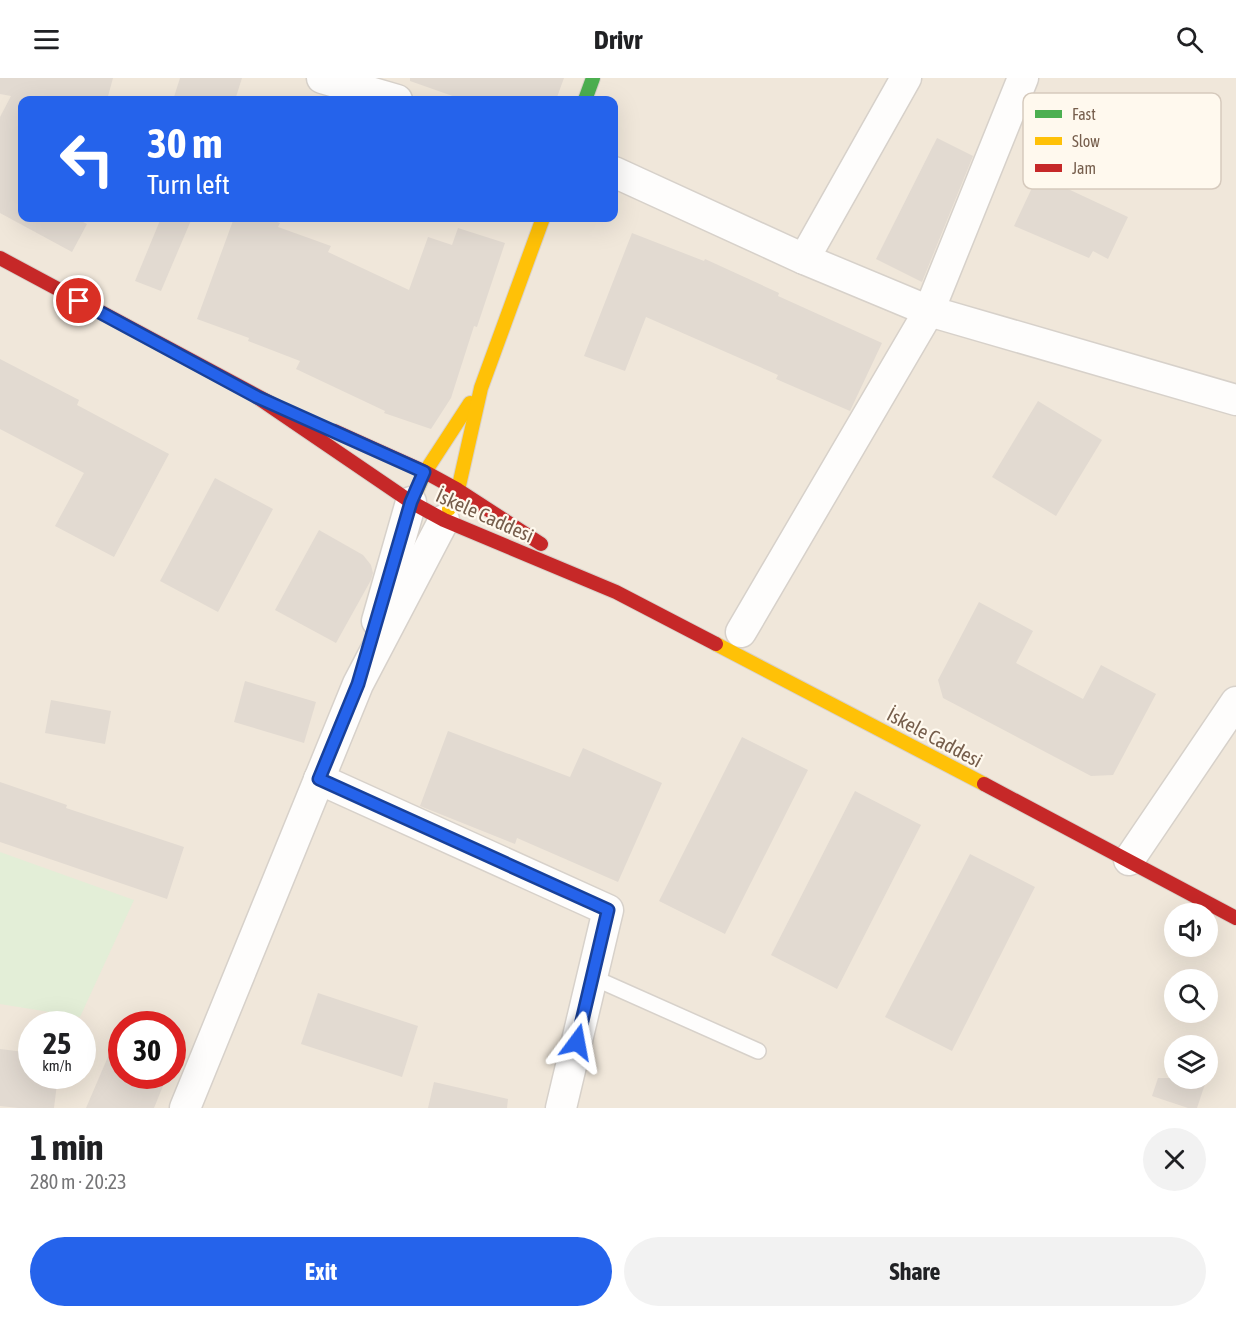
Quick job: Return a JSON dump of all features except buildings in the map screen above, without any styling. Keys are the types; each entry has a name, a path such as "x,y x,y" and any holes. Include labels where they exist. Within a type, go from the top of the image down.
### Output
{"main road":[{"path":"586,96 593,78"},
{"path":"444,520 458,490 481,387 542,222"},
{"name":"İskele Caddesi","path":"0,258 257,397 424,472 458,490 615,592"},
{"path":"411,502 424,472 481,387"},
{"name":"İskele Caddesi","path":"257,397 411,502 444,520 615,592 1236,918"}],"street":[{"path":"322,78 384,96"},
{"path":"804,260 906,78"},
{"path":"741,632 929,311 1023,78"},
{"path":"618,174 804,260 929,311 1236,400"},
{"path":"358,684 411,502"},
{"path":"185,1108 358,684 444,520"},
{"path":"1129,860 1236,702"},
{"path":"319,779 608,910 561,1108"}],"lane":[{"path":"592,977 758,1051"}],"shaded area":[{"path":"0,78 1236,78 1236,1108 0,1108"}],"green space":[{"path":"0,852 134,900 83,1011 43,1011 0,1004"}],"traffic: fast":[{"path":"586,96 593,78"}],"traffic: slow":[{"path":"449,509 458,490 481,388 542,222"},
{"path":"416,492 425,472 470,403"},
{"path":"716,644 984,784"}],"traffic: jam":[{"path":"0,258 276,406"},
{"path":"257,397 411,502 444,520 616,592 716,644"},
{"path":"334,431 425,472 458,490 541,544"},
{"path":"984,784 1236,918"}],"route":[{"path":"79,301 257,397 424,472 411,502 358,684 319,779 608,910 577,1042"}]}
